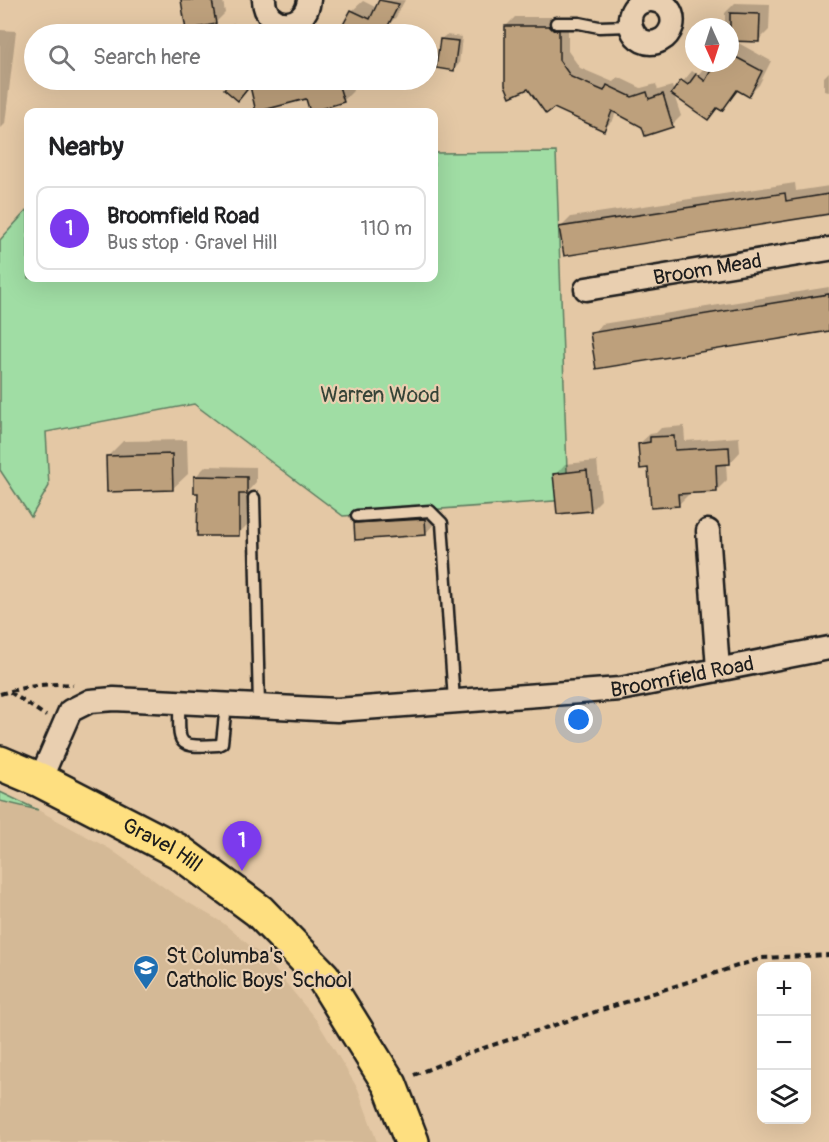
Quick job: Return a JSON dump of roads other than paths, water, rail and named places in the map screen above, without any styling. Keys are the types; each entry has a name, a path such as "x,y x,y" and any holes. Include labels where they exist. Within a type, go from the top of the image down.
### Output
{"main road":[{"name":"Gravel Hill","path":"0,763 40,780 178,851 259,911 323,977 390,1085 412,1142"}],"street":[{"path":"264,0 267,13 285,24 300,19 305,14 309,0"},
{"path":"651,0 664,4 672,14 672,28 657,42 650,43 637,37 630,26 634,8 644,1 651,0"},
{"name":"Broom Mead","path":"586,289 829,249"},
{"path":"708,531 718,669"},
{"name":"Broomfield Road","path":"40,780 70,711 90,701 114,699 337,710 620,689 829,648"}],"lane":[{"path":"556,23 579,23 599,27 630,26"},
{"path":"254,498 259,706"},
{"path":"357,516 430,511 442,523 454,701"},
{"path":"178,703 180,738 191,747 218,745 222,742 226,705"}],"place":[{"name":"Broomfield Road","path":"242,871"},
{"name":"St Columba's Catholic Boys' School","path":"146,991"}],"park label":[{"name":"Warren Wood","path":"380,395"}]}
